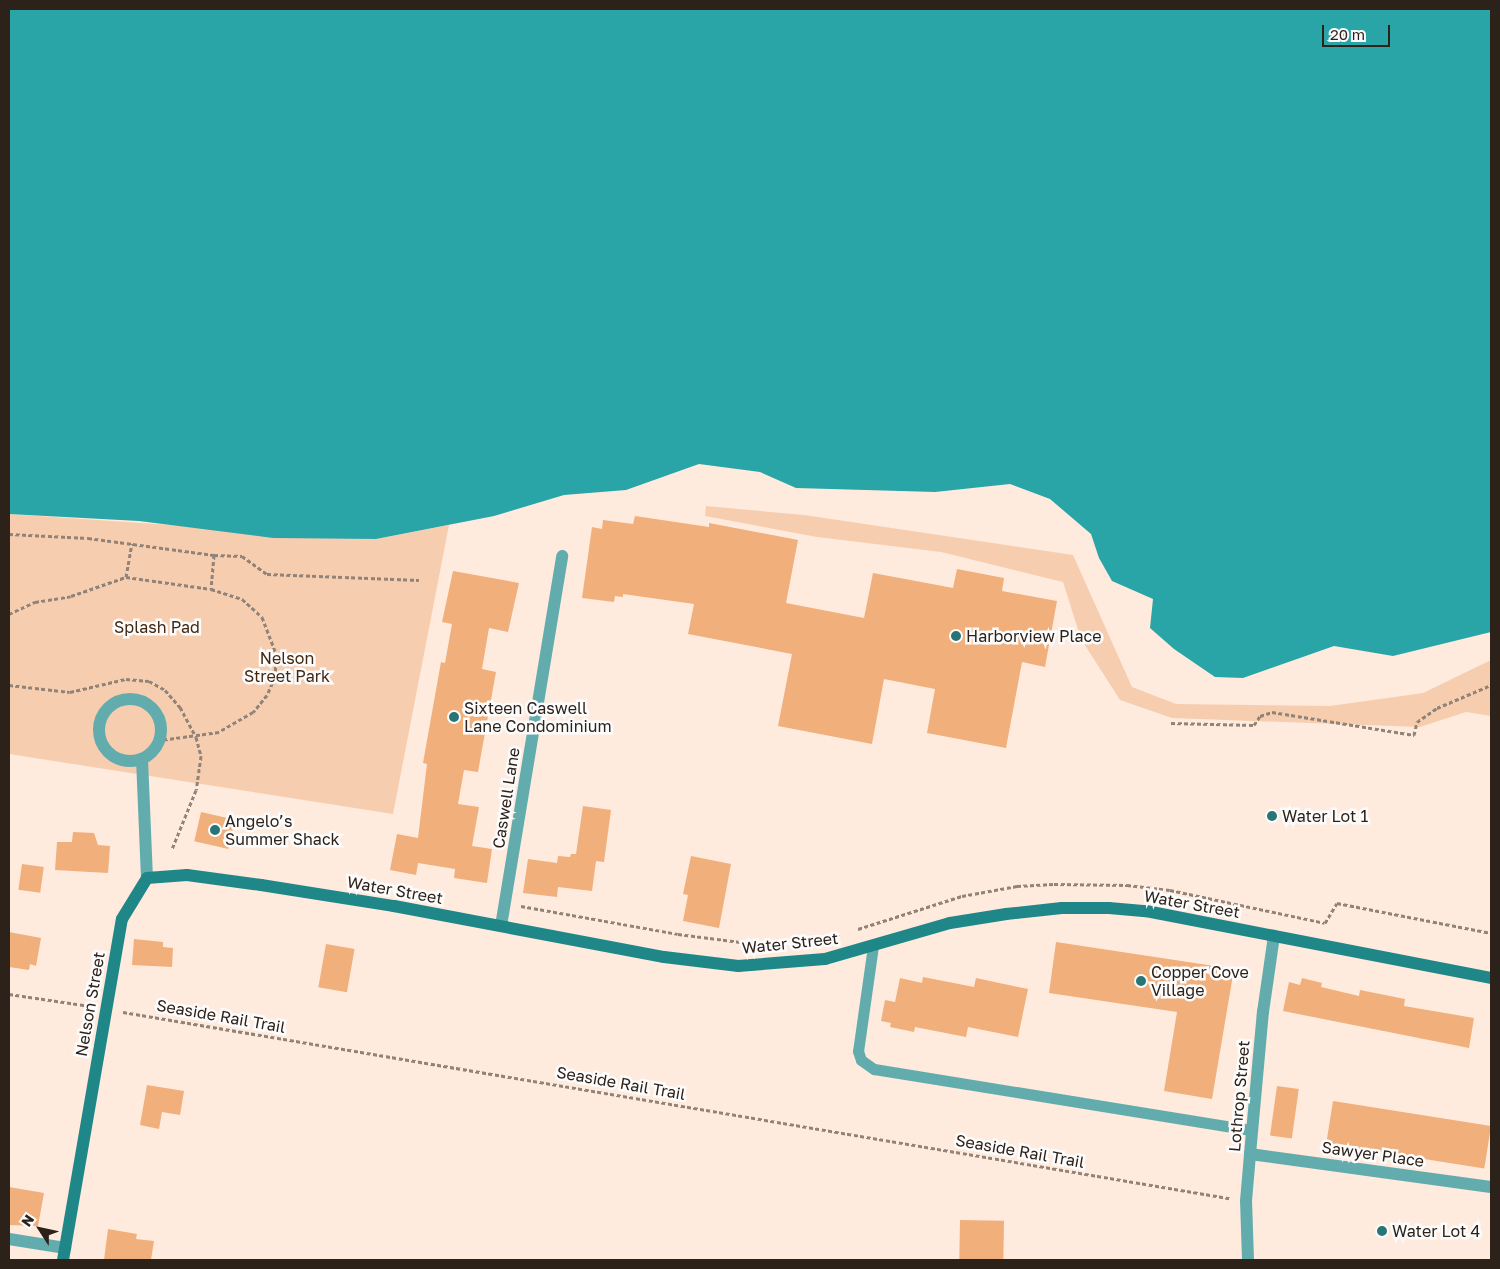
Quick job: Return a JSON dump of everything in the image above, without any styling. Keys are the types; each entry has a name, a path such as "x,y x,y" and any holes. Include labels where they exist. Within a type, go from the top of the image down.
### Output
{"main road":[{"name":"Water Street","path":"147,878 187,875 501,926 664,957 738,966 825,959 950,923 1062,908 1146,911 1491,978"},
{"name":"Nelson Street","path":"64,1254 122,919 147,878"}],"street":[{"name":"Caswell Lane","path":"501,926 562,556"},
{"path":"129,699 146,702 156,710 162,727 161,740 150,755 135,762 120,760 105,750 100,740 102,717 114,703 129,699"},
{"path":"142,758 147,878"},
{"name":"Lothrop Street","path":"1248,1260 1246,1201 1274,936"},
{"name":"Sawyer Place","path":"1250,1154 1491,1187"},
{"path":"9,1238 64,1254"}],"lane":[{"path":"873,946 858,1051 861,1060 874,1068 1252,1130"}],"path":[{"path":"9,534 88,538 214,555 242,556 267,574 419,580"},
{"path":"126,577 132,544"},
{"path":"211,589 214,555"},
{"path":"9,614 35,602 72,596 126,577 211,589 242,599 262,617 276,654 275,676 268,695 253,712 219,732 196,737 161,740"},
{"path":"9,685 70,692 92,689 120,680 149,681 165,690 175,702 196,737 201,756 196,790 172,849"},
{"path":"1171,723 1254,725 1260,716 1272,712 1414,735 1417,722 1437,708 1491,684"},
{"name":"Seaside Rail Trail","path":"9,994 1228,1198"}],"green space":[{"path":"706,506 804,515 1073,555 1132,687 1176,704 1330,706 1423,693 1491,660 1491,716 1466,712 1420,727 1172,718 1120,700 1081,639 1063,582 941,552 817,537 705,516"},
{"name":"Nelson Street Park","path":"9,514 376,539 449,525 393,814 9,754"}],"water":[{"path":"9,9 1491,9 1491,632 1393,656 1334,646 1243,678 1215,677 1174,649 1150,628 1153,599 1112,581 1099,558 1091,534 1050,499 1010,484 935,492 796,488 760,472 699,464 626,490 564,495 494,516 376,539 273,538 139,521 9,514"}],"building":[{"name":"Harborview Place","path":"635,516 709,527 709,523 798,540 786,603 864,618 873,573 953,588 957,569 1004,578 1002,591 1057,601 1045,667 1022,662 1006,748 927,733 935,689 884,679 872,744 778,726 792,654 688,634 694,604 623,594 623,597 615,596 614,602 582,598 592,527 602,529 603,520 633,524"},
{"path":"453,571 519,583 508,632 489,628 482,669 496,672 478,772 464,770 458,804 479,807 472,846 492,849 487,883 454,878 455,869 418,863 416,875 390,870 397,834 418,838 427,764 423,763 441,662 445,663 452,624 442,622"},
{"path":"583,806 611,810 604,862 596,861 592,891 558,887 557,897 523,893 528,859 557,863 558,856 570,857 571,854 576,854"},
{"name":"Angelo’s Summer Shack","path":"201,812 235,820 228,849 194,841"},
{"path":"73,832 94,833 98,845 110,846 108,873 55,870 57,842 72,842"},
{"path":"691,856 731,864 719,928 683,921 688,895 683,894"},
{"path":"22,864 44,867 40,893 18,890"},
{"path":"9,932 41,938 36,966 30,964 29,970 9,967"},
{"path":"134,939 163,942 163,947 173,948 172,967 132,965"},
{"name":"Copper Cove Village","path":"1056,942 1234,969 1212,1099 1164,1091 1177,1012 1049,993"},
{"path":"326,944 355,949 347,992 318,987"},
{"path":"923,977 974,987 976,978 1028,989 1018,1037 968,1027 966,1037 915,1027 914,1032 890,1027 891,1023 881,1021 885,1000 895,1002 900,978 922,983"},
{"path":"1302,978 1322,983 1321,987 1359,996 1360,990 1405,999 1404,1006 1474,1018 1469,1048 1283,1011 1289,982 1300,985"},
{"path":"147,1085 184,1091 180,1115 162,1112 159,1129 140,1125"},
{"path":"1277,1086 1299,1089 1292,1139 1270,1136"},
{"path":"1333,1101 1491,1126 1484,1169 1326,1143"},
{"path":"9,1187 44,1193 38,1226 9,1225"},
{"path":"960,1220 1004,1221 1003,1260 959,1260"},
{"path":"108,1229 137,1234 136,1239 154,1241 151,1260 104,1260"}],"place":[{"name":"Harborview Place","path":"956,636"},
{"name":"Sixteen Caswell Lane Condominium","path":"454,717"},
{"name":"Water Lot 1","path":"1272,816"},
{"name":"Angelo’s Summer Shack","path":"215,830"},
{"name":"Copper Cove Village","path":"1141,981"},
{"name":"Water Lot 4","path":"1382,1231"}],"park label":[{"name":"Splash Pad","path":"157,627"}]}
